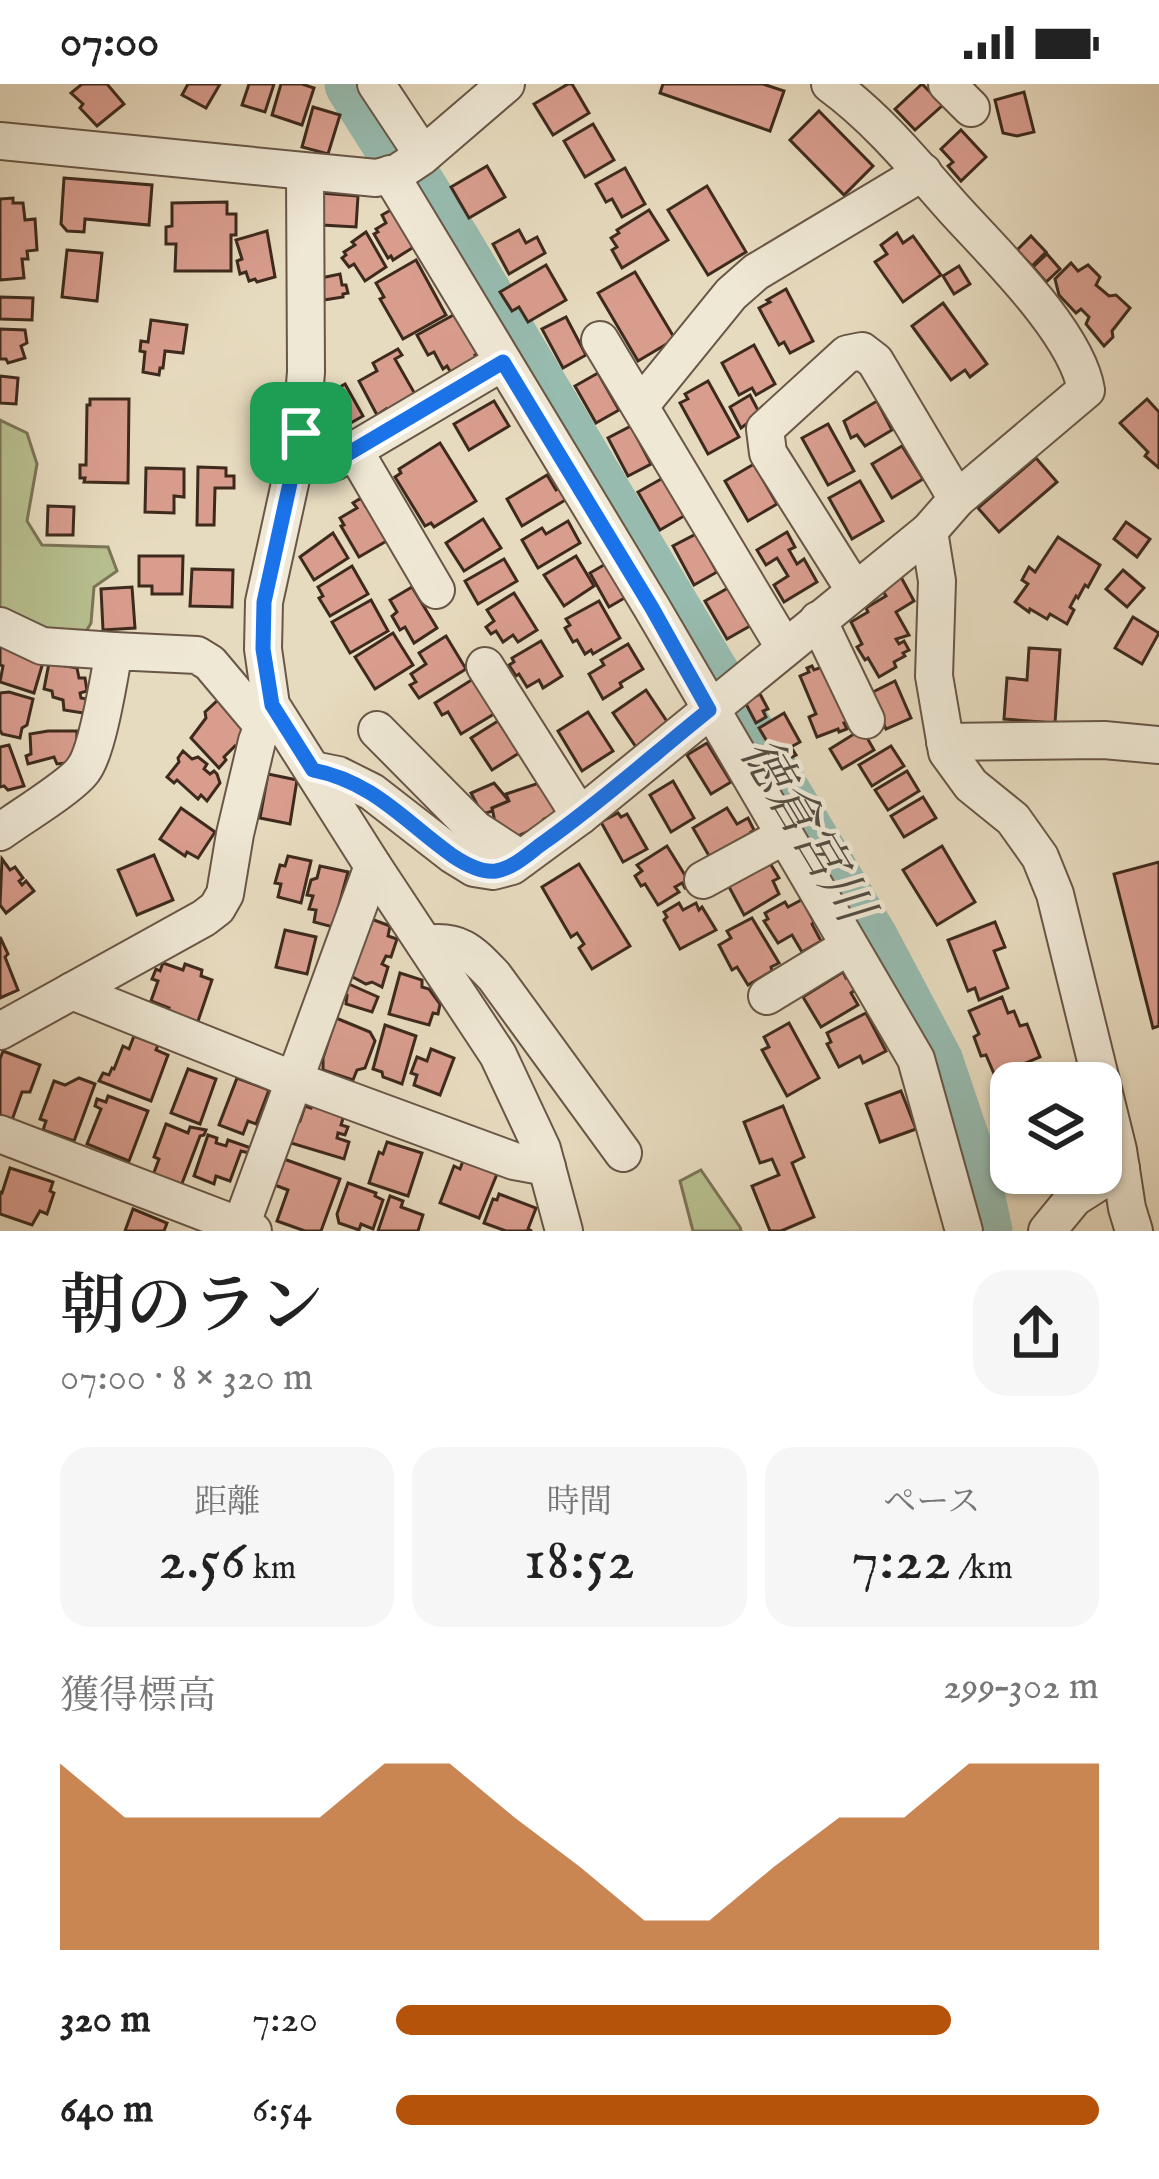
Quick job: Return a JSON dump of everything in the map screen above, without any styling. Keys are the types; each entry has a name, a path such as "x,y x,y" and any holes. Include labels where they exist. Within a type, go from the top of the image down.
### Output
{"street":[{"path":"376,84 408,165 503,362 916,1058 964,1231"},
{"path":"0,140 376,178 408,165 506,84"},
{"path":"313,770 338,775 372,792 474,868 493,872 521,859 929,531 957,499 1086,390 1083,373 1062,338 923,172 877,98 830,84"},
{"path":"640,406 731,294 756,272 923,172"},
{"path":"0,1030 205,918 225,894 235,834 267,715 264,602 301,433 306,372 305,173"},
{"path":"600,340 784,647"},
{"path":"854,591 768,453 765,440 765,429 847,354 862,351 874,361 957,499"},
{"path":"301,433 319,441 334,462 503,362"},
{"path":"354,450 436,590"},
{"path":"929,531 938,581 934,676 947,752 970,785 1013,819 1040,857 1055,894 1095,1062"},
{"path":"818,620 866,720"},
{"path":"0,626 42,646 197,655 267,715 313,770 498,1055 542,1149 564,1231"},
{"path":"0,832 82,772 90,756 114,651"},
{"path":"485,666 580,816"},
{"path":"377,730 475,829 521,859"},
{"path":"945,742 1104,740 1159,745"},
{"path":"704,880 784,836"},
{"path":"0,1134 244,1229 373,866"},
{"path":"425,944 444,941 470,950 623,1153"},
{"path":"767,996 849,946"},
{"path":"72,991 294,1080 514,1161 547,1167"},
{"path":"1122,1173 1134,1231"},
{"path":"1047,1231 1079,1194"}],"green space":[{"path":"0,420 27,433 37,464 27,521 42,545 108,547 117,571 94,587 91,623 84,635 74,638 0,618"},
{"path":"701,1170 741,1231 693,1231 680,1181"}],"building":[{"path":"82,84 107,84 124,104 97,126 71,93"},
{"path":"188,84 220,84 206,108 182,95"},
{"path":"249,84 274,84 265,112 242,105"},
{"path":"281,84 314,88 302,125 272,115"},
{"path":"568,84 589,113 553,135 534,104"},
{"path":"663,84 763,84 784,91 770,131 660,93"},
{"path":"922,84 943,105 915,130 895,109"},
{"path":"1024,92 1034,132 1003,133 995,100"},
{"path":"313,107 340,115 328,154 302,147"},
{"path":"819,111 873,166 844,195 790,140"},
{"path":"593,124 614,160 585,177 564,141"},
{"path":"961,130 986,157 961,181 941,149"},
{"path":"487,166 505,197 469,218 451,187"},
{"path":"625,168 645,204 622,217 596,184"},
{"path":"64,178 152,185 149,225 85,219 84,232 67,231 61,224"},
{"path":"707,186 746,252 708,275 668,210"},
{"path":"320,193 358,196 356,227 322,225"},
{"path":"13,198 13,203 23,203 25,220 35,219 37,250 27,251 28,259 22,259 24,278 0,280 0,199"},
{"path":"227,202 227,214 236,214 231,271 175,271 176,244 166,244 172,203"},
{"path":"396,207 417,245 393,260 374,234 386,223 382,215"},
{"path":"649,210 668,240 622,268 611,238"},
{"path":"519,230 526,243 537,237 545,253 509,274 493,244"},
{"path":"267,231 275,277 249,281 246,272 240,274 237,261 242,259 236,240"},
{"path":"366,232 386,267 365,281 354,264 349,267 342,258"},
{"path":"897,233 903,243 913,236 941,275 903,302 875,262 887,254 881,245"},
{"path":"1031,236 1046,252 1032,266 1017,250"},
{"path":"67,250 102,253 97,301 62,297"},
{"path":"1047,254 1060,269 1046,282 1033,267"},
{"path":"416,260 446,315 403,339 376,283"},
{"path":"1071,263 1078,271 1088,265 1100,277 1096,285 1130,308 1104,346 1086,324 1089,317 1081,309 1076,313 1059,295 1055,279"},
{"path":"546,265 566,300 528,322 519,307 512,311 500,292"},
{"path":"959,266 970,284 954,294 943,276"},
{"path":"635,272 675,339 638,361 598,293"},
{"path":"340,274 348,293 324,300 321,278"},
{"path":"786,289 813,341 790,353 784,342 779,345 759,308"},
{"path":"0,297 33,298 32,320 0,319"},
{"path":"943,303 987,364 970,377 965,370 951,380 912,326"},
{"path":"457,313 480,364 454,378 434,352 428,355 417,335"},
{"path":"566,317 586,355 563,368 542,329"},
{"path":"151,320 187,325 183,353 165,351 159,375 143,372 141,341 148,342"},
{"path":"0,329 25,330 27,343 21,346 25,358 8,363 0,359"},
{"path":"754,345 775,384 756,395 752,388 739,395 722,363"},
{"path":"398,349 402,355 395,359 415,394 388,414 386,409 377,415 359,381 377,371 373,363"},
{"path":"598,373 619,410 596,423 575,386"},
{"path":"0,376 18,378 16,404 0,403"},
{"path":"708,381 739,437 708,454 680,403 688,399 685,394"},
{"path":"345,384 363,416 335,427 329,416 334,413 324,396"},
{"path":"750,395 760,414 741,428 730,407"},
{"path":"90,399 129,399 128,483 80,478 80,465 86,465"},
{"path":"1147,399 1159,412 1159,468 1120,423"},
{"path":"494,401 509,426 469,450 454,424"},
{"path":"877,401 892,430 865,446 857,435 851,438 844,421"},
{"path":"828,424 854,471 828,485 802,438"},
{"path":"631,426 651,464 628,476 608,438"},
{"path":"440,443 476,501 434,527 431,523 425,526 395,477 399,469"},
{"path":"902,446 923,479 892,498 872,464"},
{"path":"1036,458 1057,482 999,532 978,508"},
{"path":"754,464 777,504 748,521 725,481"},
{"path":"198,467 226,468 226,476 234,476 234,488 215,488 214,525 197,525"},
{"path":"146,468 184,469 184,497 174,496 174,513 145,512"},
{"path":"547,475 567,499 522,526 507,499"},
{"path":"663,478 684,516 660,530 638,492"},
{"path":"860,481 883,521 852,539 829,498"},
{"path":"361,498 390,539 359,557 340,518 357,508 353,503"},
{"path":"48,506 74,507 73,535 47,535"},
{"path":"483,519 501,548 464,571 446,543"},
{"path":"568,521 580,543 538,568 522,540 542,528 546,534"},
{"path":"1126,522 1150,539 1137,557 1114,539"},
{"path":"787,532 797,564 804,559 817,582 784,602 774,585 788,576 777,558 766,565 757,550"},
{"path":"333,533 348,558 314,580 300,557"},
{"path":"696,534 717,572 694,585 673,546"},
{"path":"1058,537 1100,565 1088,587 1076,596 1067,624 1050,614 1047,619 1029,612 1015,602 1028,584 1022,580 1029,567 1035,572"},
{"path":"139,556 183,556 182,594 152,594 152,586 139,586"},
{"path":"576,556 594,586 564,606 544,575"},
{"path":"504,559 517,581 478,604 465,581"},
{"path":"609,562 628,596 609,607 590,573"},
{"path":"352,566 368,594 330,616 318,587"},
{"path":"192,569 233,570 232,607 190,606"},
{"path":"1123,570 1144,588 1127,607 1106,589"},
{"path":"901,577 914,601 896,612 909,635 896,639 899,644 904,641 909,650 894,662 896,667 879,677 857,647 862,644 851,622 886,596 881,588"},
{"path":"132,587 135,628 103,630 101,589"},
{"path":"412,587 437,628 414,643 392,616 397,612 390,600"},
{"path":"728,588 750,626 727,639 705,601"},
{"path":"514,593 537,630 518,642 513,635 503,642 496,631 491,634 486,627 494,621 487,610"},
{"path":"371,600 388,631 350,653 332,622"},
{"path":"599,601 620,638 585,654 565,628 570,625 566,619"},
{"path":"1133,617 1159,633 1142,664 1115,648"},
{"path":"393,633 413,665 375,689 355,657"},
{"path":"446,636 466,669 419,698 410,685 416,682 411,674 426,664 419,653"},
{"path":"541,641 562,676 543,688 539,680 527,687 509,665 512,658"},
{"path":"628,644 643,669 603,699 589,674 604,665 601,660"},
{"path":"0,646 44,659 34,693 0,682"},
{"path":"1029,648 1060,650 1055,723 1004,719 1007,678 1027,680"},
{"path":"49,663 77,668 87,691 80,693 81,698 92,700 90,714 64,710 63,700 44,689"},
{"path":"812,666 814,670 825,666 847,729 817,737 809,717 816,714 800,676"},
{"path":"473,679 494,714 461,734 448,712 442,715 435,703"},
{"path":"895,681 911,718 886,729 873,692"},
{"path":"646,690 670,726 638,750 613,713"},
{"path":"0,693 33,699 20,738 0,730"},
{"path":"760,694 768,709 763,711 766,717 756,723 745,702"},
{"path":"218,700 242,729 240,747 224,757 219,768 191,738 206,718 205,712"},
{"path":"588,712 613,751 582,771 558,731"},
{"path":"784,713 800,742 791,747 796,755 783,762 759,728"},
{"path":"498,721 519,753 492,770 471,738"},
{"path":"862,729 874,750 842,769 830,749"},
{"path":"77,731 76,762 57,764 54,757 28,764 30,734"},
{"path":"707,743 731,782 711,794 687,755"},
{"path":"9,745 24,786 8,790 0,787 0,747"},
{"path":"891,746 904,766 872,786 859,765"},
{"path":"183,751 207,764 204,769 210,774 217,774 220,783 207,801 167,777"},
{"path":"907,771 919,791 888,810 875,790"},
{"path":"268,774 297,780 290,824 260,818"},
{"path":"673,781 694,818 671,832 650,795"},
{"path":"494,783 509,801 482,814 471,793"},
{"path":"539,783 556,814 544,819 546,824 518,836 495,822 492,808 509,801 506,794"},
{"path":"923,797 936,818 904,837 891,816"},
{"path":"181,808 215,832 198,858 187,852 185,856 160,839"},
{"path":"727,808 737,824 748,818 754,836 712,861 693,828"},
{"path":"618,813 621,817 627,814 647,849 623,862 601,822"},
{"path":"667,846 691,885 675,887 679,892 658,905 635,876 642,871 637,865"},
{"path":"942,846 975,902 937,925 903,870"},
{"path":"154,855 173,900 137,915 118,870"},
{"path":"288,856 311,861 301,903 278,897 281,884 275,883"},
{"path":"2,859 10,870 15,867 22,885 26,881 34,891 6,913 0,905"},
{"path":"768,860 779,878 773,881 779,894 744,915 727,883"},
{"path":"1159,862 1159,1026 1153,1028 1114,874"},
{"path":"579,864 630,946 592,969 579,948 584,944 577,933 571,937 542,887"},
{"path":"320,866 348,872 333,927 314,922 316,910 309,909 313,896 307,895"},
{"path":"805,898 821,941 802,952 792,935 778,943 764,921 768,919 765,913"},
{"path":"679,903 683,910 696,903 699,910 702,907 716,930 680,949 664,920 664,912"},
{"path":"366,917 390,926 388,936 397,939 391,957 386,956 382,964 388,967 382,987 349,975"},
{"path":"752,918 779,963 748,985 737,967 732,970 719,945 731,938 727,931"},
{"path":"995,922 1005,947 994,951 1008,988 979,1000 975,988 968,991 948,940"},
{"path":"285,930 316,937 307,974 276,967"},
{"path":"0,937 18,990 0,998"},
{"path":"163,963 183,970 185,964 212,980 197,1024 167,1014 169,1008 151,1001 158,981 152,979"},
{"path":"843,972 858,988 851,993 858,1005 821,1027 803,997"},
{"path":"400,973 422,980 422,987 440,1004 429,1025 389,1014"},
{"path":"342,981 378,997 372,1012 346,1004"},
{"path":"1002,997 1020,1026 1027,1024 1040,1057 990,1064 986,1055 981,1056 974,1037 979,1034 969,1011"},
{"path":"866,1013 886,1051 863,1063 860,1056 839,1067 827,1044 831,1042 827,1033"},
{"path":"336,1018 370,1032 375,1041 365,1068 357,1070 353,1080 323,1070"},
{"path":"789,1023 819,1078 787,1096 762,1050 769,1047 764,1037"},
{"path":"385,1025 416,1036 402,1084 373,1069"},
{"path":"134,1036 158,1045 156,1050 168,1055 151,1101 99,1081 103,1073 109,1075 114,1069 123,1046 129,1049"},
{"path":"431,1049 454,1058 440,1095 414,1085 417,1075 411,1073 417,1057 427,1061"},
{"path":"3,1051 40,1065 30,1092 22,1092 12,1120 0,1115"},
{"path":"188,1069 216,1079 200,1124 171,1113"},
{"path":"79,1078 95,1084 74,1141 43,1130 46,1121 40,1119 54,1081 65,1085"},
{"path":"237,1078 269,1090 256,1124 248,1121 243,1134 219,1125"},
{"path":"901,1091 916,1129 880,1142 866,1104"},
{"path":"108,1096 148,1111 129,1161 87,1144 101,1109 95,1106 97,1099 106,1102"},
{"path":"305,1106 344,1115 341,1125 348,1127 337,1138 349,1142 344,1159 291,1143 294,1133 287,1131 292,1118 300,1121"},
{"path":"783,1106 804,1157 792,1163 814,1217 770,1231 752,1186 779,1175 772,1159 760,1163 744,1122"},
{"path":"166,1124 188,1133 190,1127 206,1130 181,1186 153,1175"},
{"path":"208,1135 217,1138 216,1143 226,1146 228,1140 251,1148 249,1153 241,1151 230,1181 216,1176 214,1184 194,1176"},
{"path":"387,1142 422,1153 408,1196 369,1183"},
{"path":"281,1158 340,1179 321,1231 277,1221 288,1190 272,1184"},
{"path":"463,1161 497,1174 479,1218 440,1203 454,1166 460,1169"},
{"path":"10,1168 53,1182 47,1214 40,1211 32,1225 0,1214 0,1192"},
{"path":"348,1183 383,1200 373,1229 339,1223 337,1214"},
{"path":"499,1194 536,1208 528,1229 532,1231 506,1231 484,1223"},
{"path":"390,1196 403,1201 401,1207 423,1215 418,1231 378,1231"},
{"path":"133,1209 167,1223 164,1231 125,1231"}],"waterway":[{"name":"徳倉宮川","path":"353,84 871,941 935,1062 970,1166 984,1231"}],"route":[{"path":"503,362 709,710 553,836 512,866 493,872 474,868 453,855 372,792 338,775 313,770 272,705 263,649 264,602 301,433 319,441 334,462 503,362"}]}
